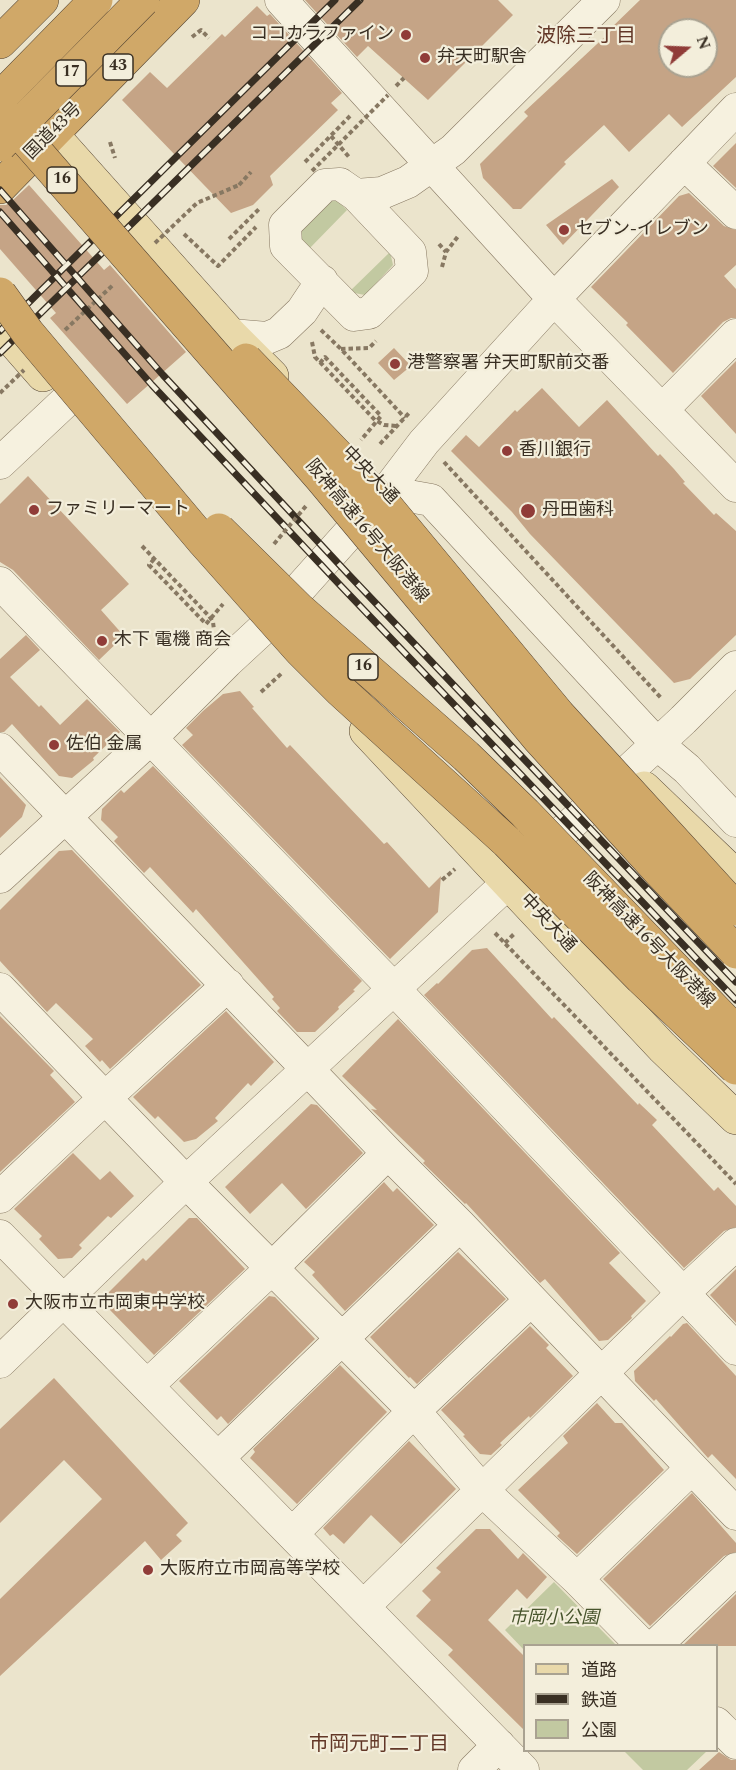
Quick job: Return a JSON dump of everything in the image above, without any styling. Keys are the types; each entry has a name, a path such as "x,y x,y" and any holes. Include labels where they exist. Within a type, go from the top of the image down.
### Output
{"highway":[{"path":"0,42 42,0"},
{"name":"17","path":"0,98 96,0"},
{"name":"17","path":"0,145 143,0"},
{"name":"国道43号","path":"0,187 183,0"},
{"name":"阪神高速16号大阪港線","path":"0,110 321,478 539,738 736,952"},
{"path":"132,259 223,337 358,475 447,577 559,715 736,909"},
{"path":"0,292 28,333 204,542 300,650 341,691 507,842 641,978 736,1068"},
{"name":"阪神高速16号大阪港線","path":"0,292 127,433 236,546 300,610 466,756 525,813 736,1032"}],"main road":[{"name":"中央大通","path":"0,78 231,335 386,492 425,535 627,771 736,876"},
{"name":"中央大通","path":"0,326 267,625 662,1047 736,1118"}],"street":[{"path":"281,0 420,174 554,299 736,486"},
{"path":"356,195 382,193 420,174 453,150 604,0"},
{"path":"0,877 151,738 267,625 386,492 424,442 554,299 736,109"},
{"path":"684,163 736,213"},
{"path":"394,234 397,209 420,174"},
{"path":"340,184 356,195 410,252 412,271 369,313 354,315 286,246 285,225 325,185 340,184"},
{"path":"231,335 267,338 273,336 303,311 322,281"},
{"path":"662,410 736,335"},
{"path":"0,463 66,401"},
{"path":"386,492 431,500 656,743 687,769 736,821"},
{"path":"0,584 394,990 736,1349"},
{"path":"0,1362 186,1182 309,1070 736,667"},
{"path":"0,749 736,1514"},
{"path":"0,1197 228,985"},
{"path":"0,989 186,1182 414,1411 482,1489 577,1579 641,1644"},
{"path":"147,1386 272,1268 388,1153"},
{"path":"218,1458 460,1225"},
{"path":"0,1236 523,1770"},
{"path":"364,1606 600,1373 736,1244"},
{"path":"292,1534 414,1411 531,1300"},
{"path":"577,1579 692,1468"},
{"path":"657,1644 736,1569"},
{"path":"718,1724 736,1743"},
{"path":"474,1770 499,1745"}],"path":[{"path":"192,38 201,30 209,38"},
{"path":"304,179 388,95"},
{"path":"331,136 351,159"},
{"path":"110,142 115,158"},
{"path":"63,332 132,259 197,203 239,185 251,172"},
{"path":"174,225 219,266 257,226"},
{"path":"452,228 467,243"},
{"path":"318,328 341,349 408,423"},
{"path":"312,339 313,351 320,363 375,420 384,425 396,426"},
{"path":"320,363 325,357 381,416 358,443"},
{"path":"380,444 412,411"},
{"path":"442,461 666,703"},
{"path":"267,552 313,497"},
{"path":"142,546 208,616 213,622 214,630"},
{"path":"154,559 149,565 206,624 229,597"},
{"path":"261,692 282,673"},
{"path":"488,926 736,1184"},
{"path":"505,943 521,928"}],"green space":[{"path":"337,200 347,210 308,250 299,241 297,231 326,202"},
{"path":"390,252 393,265 365,295 349,292"},
{"name":"市岡小公園","path":"554,1582 615,1644 523,1644 523,1649 505,1630"},
{"path":"625,1752 706,1752 687,1770 643,1770"}],"building":[{"name":"弁天町駅舎","path":"305,0 498,0 513,15 428,100 368,46 357,57"},
{"path":"640,0 736,0 736,77 682,127 669,114 629,152 604,125 564,162 566,164 521,209 513,209 483,178 480,164 528,116 524,112 611,31 609,30"},
{"path":"257,6 267,16 270,14 342,93 331,103 338,110 270,176 273,185 253,205 231,213 122,100 150,72 167,88 222,34 225,37"},
{"path":"736,143 736,188 713,166"},
{"name":"セブン-イレブン","path":"612,179 619,187 563,245 546,225"},
{"path":"29,185 104,270 110,265 186,352 127,404 50,318 56,313 0,249 0,205 6,205"},
{"path":"689,193 724,226 736,230 736,265 724,276 736,289 736,318 723,322 673,373 626,325 628,323 591,287 679,196"},
{"name":"港警察署 弁天町駅前交番","path":"394,348 411,366 394,380 378,363"},
{"path":"736,361 736,434 701,396"},
{"path":"542,388 579,427 607,400 658,456 660,454 674,469 685,482 683,483 714,515 716,513 736,531 736,635 690,679 674,683 451,451 466,435 479,447 515,410 517,412"},
{"path":"28,476 129,584 101,610 124,636 99,660 13,570 0,562 0,504"},
{"path":"26,635 40,650 10,677 39,707 41,705 60,725 87,699 120,732 93,758 94,760 72,778 59,776 12,724 4,732 0,732 0,659"},
{"path":"240,691 287,748 290,745 384,844 387,842 429,888 441,876 438,912 390,959 182,745 193,735 186,728 203,711 223,694"},
{"path":"153,766 362,981 338,1007 339,1009 315,1032 297,1032 277,1011 280,1008 272,999 274,997 196,909 193,913 150,867 144,873 114,841 118,837 101,820 102,809 121,790 124,793"},
{"path":"0,777 26,805 22,817 0,838"},
{"path":"72,850 201,985 110,1069 85,1046 93,1039 56,1003 47,1012 0,961 0,910 59,851"},
{"path":"487,948 552,1019 554,1017 638,1105 639,1103 657,1120 652,1125 714,1191 718,1187 736,1206 736,1227 724,1231 684,1268 424,995 472,950"},
{"path":"226,1011 274,1062 251,1086 248,1083 215,1118 218,1121 196,1139 184,1142 158,1116 155,1119 133,1097"},
{"path":"0,1016 54,1071 50,1075 75,1102 0,1172"},
{"path":"398,1019 620,1253 609,1263 646,1301 631,1316 632,1318 608,1340 599,1341 545,1279 540,1283 466,1203 423,1163 425,1161 371,1109 377,1110 342,1076"},
{"path":"311,1104 317,1105 363,1153 306,1209 282,1183 250,1214 225,1187"},
{"path":"73,1153 100,1180 110,1171 134,1196 111,1218 108,1216 79,1245 82,1248 72,1258 58,1259 39,1239 42,1236 14,1209"},
{"path":"384,1182 393,1192 397,1188 434,1225 345,1311 312,1275 315,1272 304,1262"},
{"path":"189,1218 197,1218 245,1269 154,1355 110,1310 108,1293 143,1258 146,1261"},
{"path":"458,1252 506,1299 417,1384 370,1337"},
{"path":"736,1269 736,1323 710,1295"},
{"path":"269,1296 275,1297 315,1339 228,1424 221,1416 217,1420 179,1381"},
{"path":"687,1323 736,1376 736,1479 712,1454 708,1458 656,1399 654,1401 635,1381 634,1371 683,1324"},
{"path":"530,1326 549,1345 546,1348 573,1376 530,1418 529,1416 500,1443 502,1445 491,1455 480,1454 441,1410"},
{"path":"340,1365 387,1412 297,1504 250,1458 255,1452 253,1449"},
{"path":"54,1378 188,1523 176,1535 182,1541 161,1560 145,1541 0,1676 0,1599 102,1499 64,1460 0,1523 0,1429"},
{"path":"597,1403 615,1423 622,1423 664,1470 577,1554 557,1536 560,1533 518,1490 568,1443 563,1436"},
{"path":"409,1441 456,1489 401,1544 371,1515 344,1544 333,1534 330,1536 323,1528"},
{"path":"692,1493 736,1543 736,1552 724,1556 650,1626 603,1579"},
{"path":"476,1529 490,1529 518,1559 523,1553 547,1577 527,1599 517,1589 488,1620 523,1655 523,1729 448,1655 453,1650 416,1616 431,1600 422,1591 441,1572 436,1568"},
{"path":"736,1594 736,1646 684,1644"},
{"path":"719,1752 731,1760 736,1760 736,1770 699,1770"}],"railway":[{"path":"0,331 335,0"},
{"path":"0,353 360,0"},
{"path":"0,190 163,375 349,575 736,982"},
{"path":"0,212 152,385 736,1000"}],"place":[{"name":"ココカラファイン","path":"406,35"},
{"name":"弁天町駅舎","path":"425,58"},
{"name":"セブン-イレブン","path":"564,230"},
{"name":"港警察署 弁天町駅前交番","path":"395,364"},
{"name":"香川銀行","path":"507,451"},
{"name":"ファミリーマート","path":"34,510"},
{"name":"丹田歯科","path":"528,511"},
{"name":"木下 電機 商会","path":"102,641"},
{"name":"佐伯 金属","path":"54,745"},
{"name":"大阪市立市岡東中学校","path":"13,1304"},
{"name":"大阪府立市岡高等学校","path":"148,1570"}],"district":[{"name":"波除三丁目","path":"586,38"},
{"name":"市岡元町二丁目","path":"379,1746"}]}
